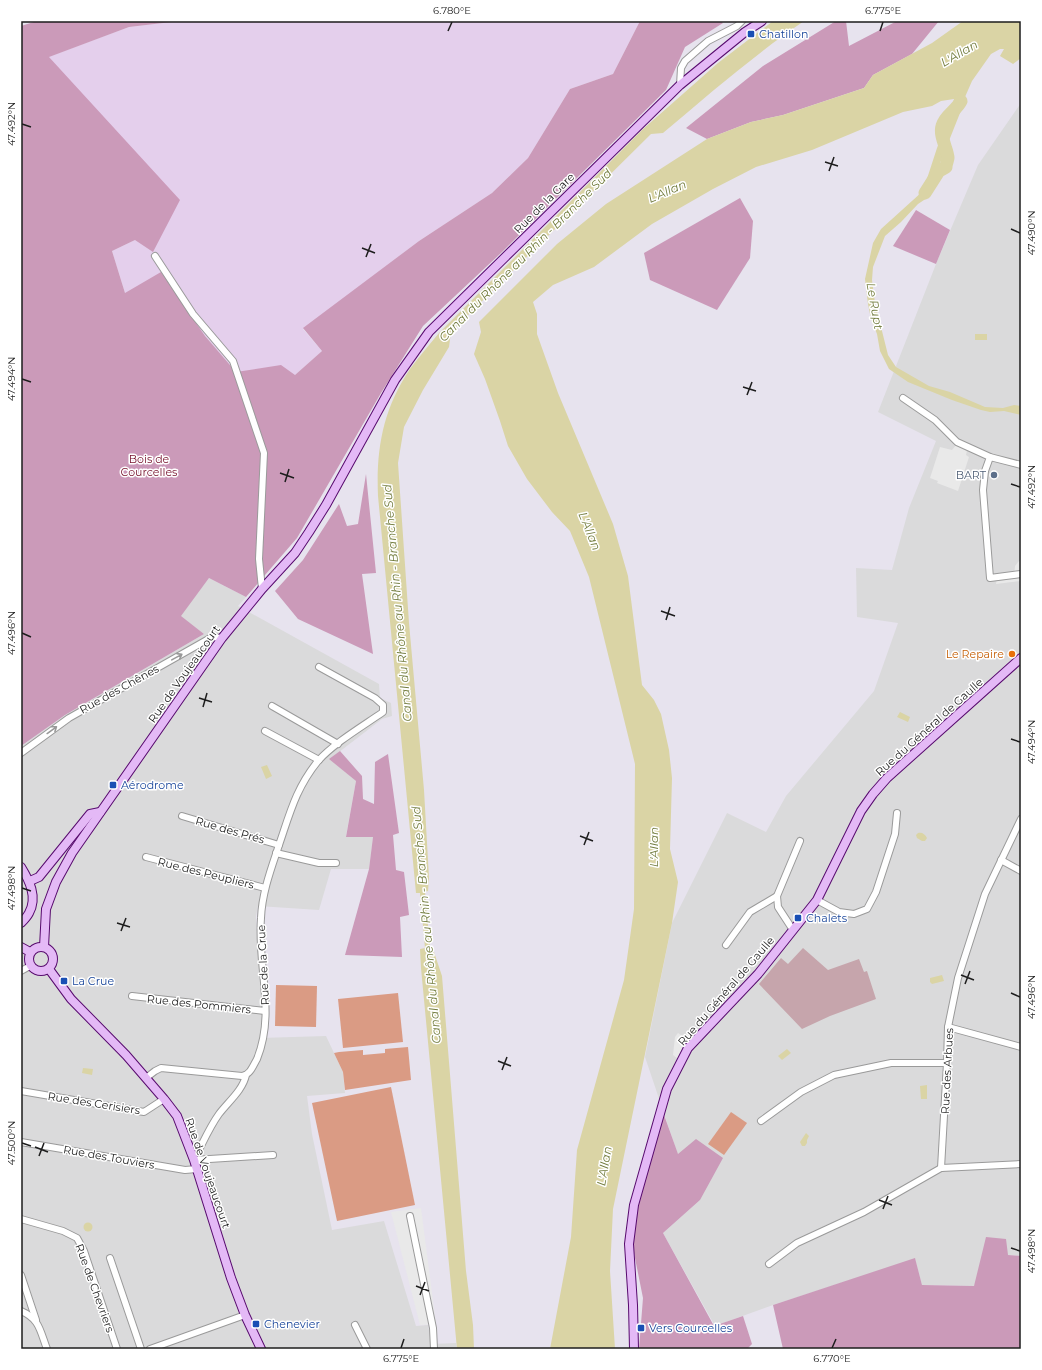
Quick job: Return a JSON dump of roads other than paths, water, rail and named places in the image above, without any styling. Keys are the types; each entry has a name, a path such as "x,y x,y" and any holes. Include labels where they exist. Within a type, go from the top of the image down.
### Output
{"main road":[{"name":"Rue de la Gare","path":"370,426 395,380 429,332 680,85 762,21"},
{"name":"Rue de Voujeaucourt","path":"44,946 46,909 56,882 72,853 222,638 262,589 295,553 326,505 370,426"},
{"name":"Rue du Général de Gaulle","path":"634,1349 629,1244 634,1205 667,1089 688,1048 758,974 817,900 861,811 873,794 887,778 1021,658"},
{"path":"30,881 39,877 90,814 100,812"},
{"path":"21,866 30,881 33,896 30,912 21,924"},
{"path":"44,946 50,950 54,956 53,964 49,969 42,972 30,966 29,956 30,952 36,947 44,946"},
{"path":"21,947 30,952"},
{"name":"Rue de Voujeaucourt","path":"49,969 71,999 126,1055 177,1116 194,1160 231,1278 245,1315 261,1349"}],"street":[{"path":"680,85 681,68 685,62 708,41 737,26 742,21"},
{"path":"737,26 746,32"},
{"path":"156,256 193,314 233,361 264,453 259,559 262,589"},
{"path":"903,398 935,420 957,442 990,457 1021,465"},
{"path":"990,457 984,470 983,490 990,578 1018,575"},
{"name":"Rue des Chênes","path":"21,753 69,718 212,637 222,638"},
{"name":"Rue de la Crue","path":"199,1150 208,1131 220,1113 245,1081 246,1075 250,1072 255,1063 265,1035 265,986 260,930 262,906 265,888 293,803 301,785 319,760 338,744 384,712 383,705 375,698 319,667"},
{"path":"272,706 338,744"},
{"path":"265,730 319,760"},
{"path":"817,900 839,912 854,914 867,909 876,892 895,834 897,813"},
{"name":"Rue des Prés","path":"182,816 279,845"},
{"name":"Rue des Arbues","path":"941,1168 948,1027 958,978 985,894 1021,819"},
{"path":"793,930 778,906 777,896 800,841"},
{"path":"276,853 320,863 336,863"},
{"name":"Rue des Peupliers","path":"146,858 265,888"},
{"path":"1001,860 1021,871"},
{"path":"726,944 750,912 777,896"},
{"path":"21,971 30,966"},
{"name":"Rue des Pommiers","path":"132,996 265,1011"},
{"path":"948,1027 1021,1047"},
{"path":"761,1122 801,1092 834,1075 891,1062 947,1063"},
{"path":"146,1078 162,1068 234,1076 246,1075"},
{"name":"Rue des Cerisiers","path":"21,1091 144,1112 164,1099"},
{"name":"Rue des Touviers","path":"21,1142 185,1170 197,1169"},
{"path":"194,1160 273,1154"},
{"path":"769,1264 797,1243 864,1212 941,1168 1021,1164"},
{"path":"410,1216 433,1328 433,1349"},
{"name":"Rue de Chevriers","path":"21,1219 64,1231 77,1238 84,1251 116,1349"},
{"path":"110,1258 141,1349"},
{"path":"21,1275 47,1349"},
{"path":"21,1311 36,1320"},
{"path":"150,1349 245,1315"},
{"path":"355,1325 367,1349"}],"water":[{"name":"Canal du Rhône au Rhin - Branche Sud","path":"773,21 804,21 750,61 663,133 651,134 451,332 449,347 423,390 404,427 398,463 409,623 424,790 429,878 428,891 425,892 430,947 433,949 442,976 466,1271 473,1325 474,1349 457,1349 421,968 420,949 425,948 420,893 416,893 378,496 378,462 383,430 387,414 401,384 410,369 439,333 642,130 718,63"},
{"name":"L'Allan","path":"963,21 1021,21 1021,58 1013,64 1000,56 1004,49 1000,49 991,54 972,81 935,176 932,190 927,198 918,204 885,236 873,267 872,280 875,303 888,355 896,367 929,386 950,392 985,407 1003,408 1014,405 1021,406 1021,415 1004,411 990,412 981,410 908,382 889,369 880,351 877,334 871,319 865,279 873,243 881,229 923,191 954,99 941,101 932,106 903,112 812,150 756,167 713,189 652,224 594,267 553,285 533,302 537,314 537,334 558,393 613,524 628,576 642,685 654,700 661,714 669,750 672,778 670,849 678,882 672,923 613,1209 610,1271 615,1349 550,1349 571,1237 577,1150 624,980 634,909 635,764 589,577 570,531 552,512 527,479 508,446 485,379 474,354 481,332 479,322 557,244 606,204 707,139 751,122 783,115 864,88 873,75 932,43"},
{"path":"975,334 987,334 987,340 975,340"},
{"path":"900,712 910,717 908,722 897,717"},
{"path":"267,765 272,776 266,779 261,767"},
{"path":"918,833 925,835 927,838 925,841 917,838 916,835"},
{"path":"942,975 944,981 932,984 930,982 930,978"},
{"path":"787,1049 791,1053 782,1060 778,1056"},
{"path":"83,1068 93,1069 92,1075 82,1073"},
{"path":"927,1085 927,1099 921,1099 920,1086"},
{"path":"806,1133 809,1136 807,1143 805,1146 802,1146 800,1142"},
{"path":"86,1223 90,1223 92,1227 90,1231 86,1231 84,1229 84,1225"}],"waterway":[{"name":"Le Rupt","path":"925,193 939,171 946,167 948,158 941,130 943,122 961,101"}],"place":[{"name":"Chatillon","path":"751,34"},
{"name":"BART","path":"994,475"},
{"name":"Le Repaire","path":"1012,654"},
{"name":"Aérodrome","path":"113,785"},
{"name":"Chalets","path":"798,918"},
{"name":"La Crue","path":"64,981"},
{"name":"Chenevier","path":"256,1324"},
{"name":"Vers Courcelles","path":"641,1328"}],"park label":[{"name":"Bois de Courcelles","path":"149,465"}]}
